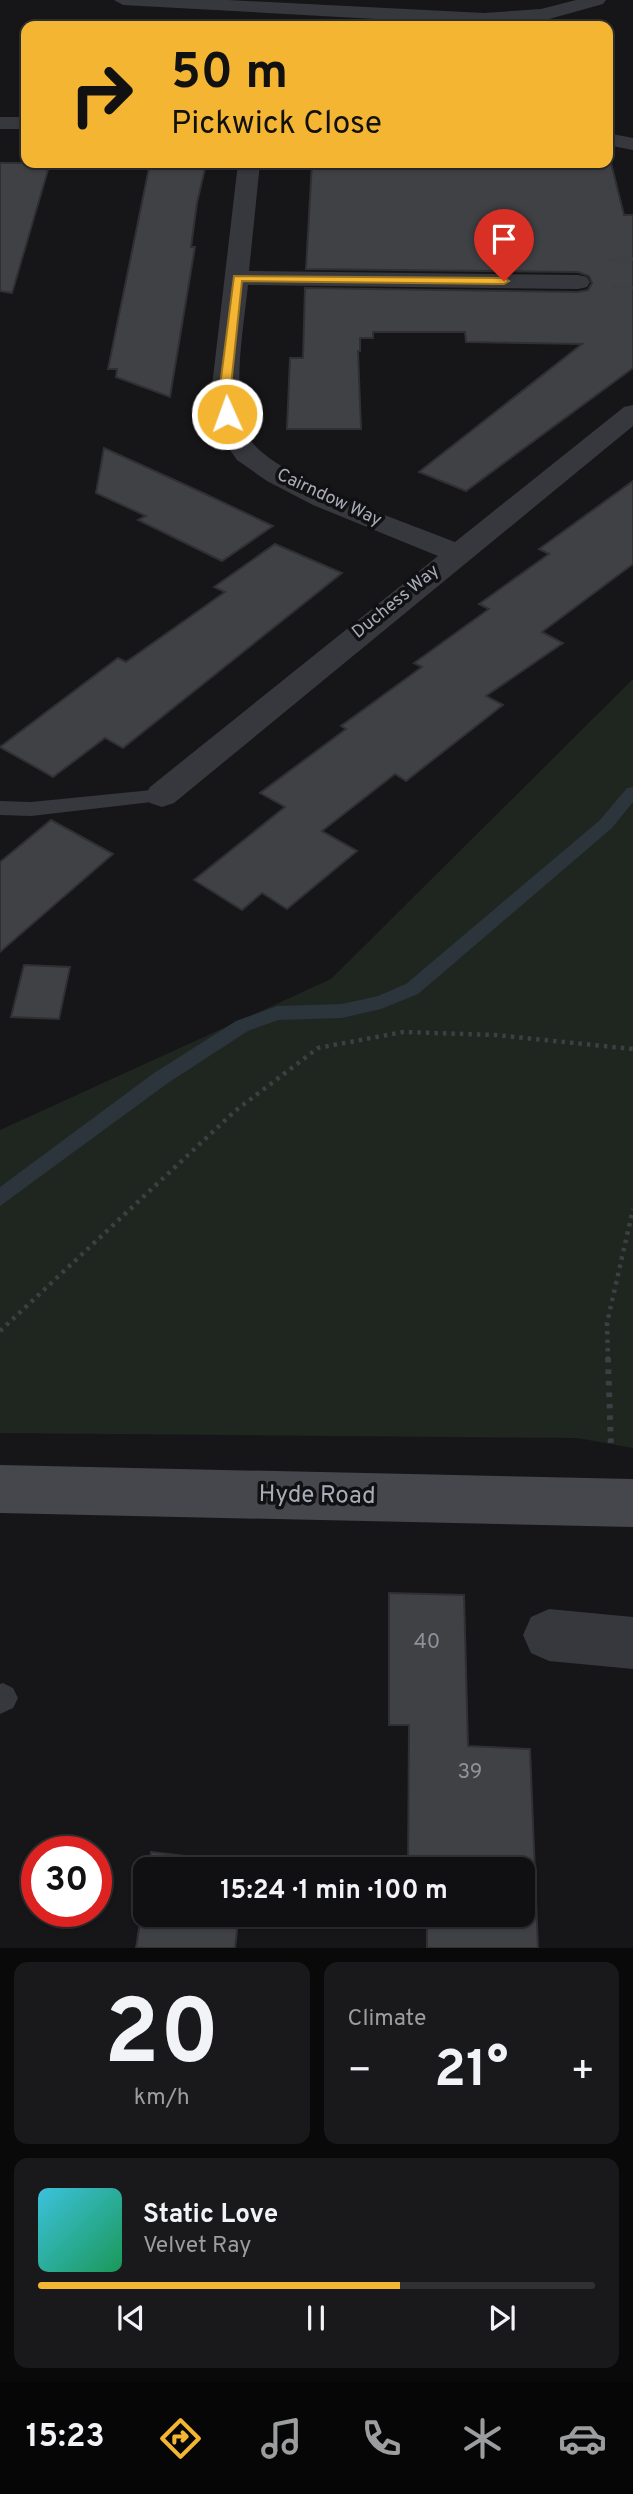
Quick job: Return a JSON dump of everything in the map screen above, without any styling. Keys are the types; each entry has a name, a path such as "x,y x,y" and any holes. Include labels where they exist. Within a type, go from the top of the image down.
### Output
{"main road":[{"name":"Hyde Road","path":"0,1489 621,1503"}],"street":[{"path":"123,0 187,5 401,8 525,18 597,0"},
{"path":"178,21 187,5"},
{"path":"0,123 21,123"},
{"path":"613,140 633,144"},
{"name":"Cairndow Way","path":"248,168 225,386 229,423 242,448 259,464 312,493 456,553"},
{"path":"237,278 578,282"},
{"name":"Duchess Way","path":"162,795 456,553 633,412"},
{"path":"549,1635 633,1643"}],"lane":[{"path":"0,807 31,809 162,795"}],"path":[{"path":"0,1331 235,1111 318,1048 403,1032 495,1035 633,1049"},
{"path":"621,1503 612,1431 607,1323 633,1209"}],"shaded area":[{"path":"633,679 633,1448 577,1438 0,1433 0,1130 331,979"}],"building":[{"path":"0,163 21,163 21,168 49,168 12,293 0,291"},
{"path":"149,168 205,168 197,203 191,247 195,247 170,397 116,377 117,369 108,369"},
{"path":"312,168 612,168 624,215 633,215 633,368 466,491 419,472 582,344 466,342 465,332 373,332 373,338 360,338 358,351 361,429 287,429 290,358 303,358 305,288 578,292 588,290 592,283 589,276 578,272 306,269"},
{"path":"104,448 273,526 222,561 138,520 146,516 96,493"},
{"path":"633,481 633,564 542,632 563,643 486,696 503,705 406,781 395,774 322,831 357,851 287,909 262,893 242,910 194,880 285,807 260,793 346,729 341,726 422,667 414,663 489,609 479,604 549,554 539,549"},
{"path":"275,544 342,573 123,748 105,738 53,777 0,747 118,658 126,662 225,592 214,587"},
{"path":"51,820 113,854 0,952 0,862"},
{"path":"24,965 70,967 59,1019 11,1017"},
{"path":"389,1593 464,1595 468,1746 530,1749 534,1857 408,1857 409,1725 389,1725"},
{"path":"151,1852 194,1857 150,1857"},
{"path":"535,1873 538,1948 427,1948 427,1927 535,1927"},
{"path":"139,1927 237,1927 235,1948 136,1948"}],"waterway":[{"path":"0,1198 161,1078 242,1026 277,1013 342,1011 381,1002 412,989 606,824 633,792"}],"route":[{"path":"227,414 225,386 237,278 504,281"}]}
